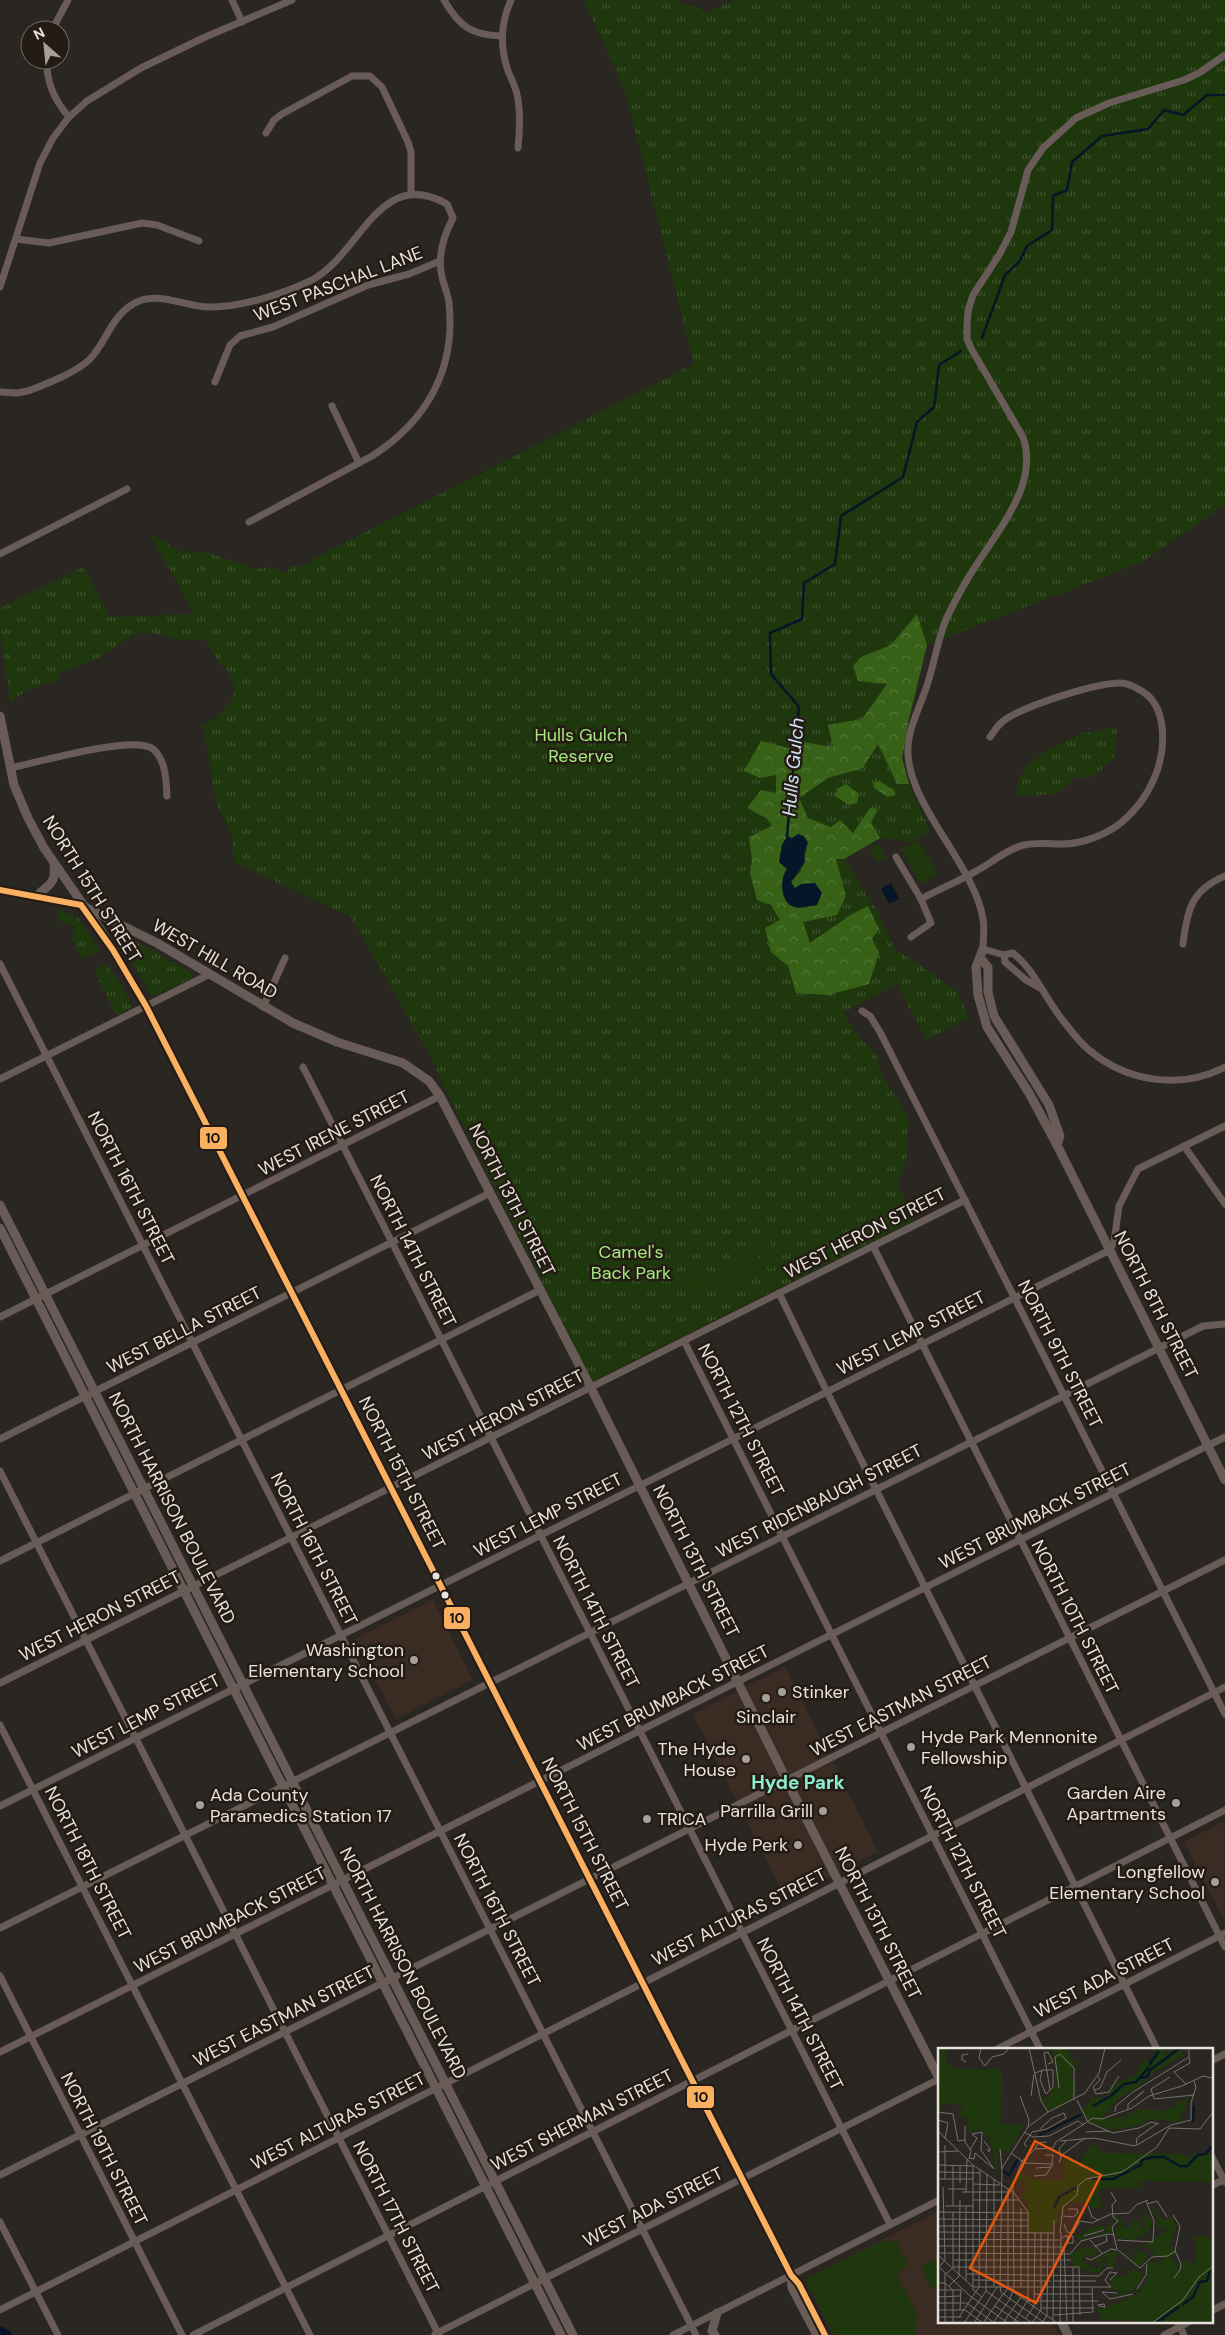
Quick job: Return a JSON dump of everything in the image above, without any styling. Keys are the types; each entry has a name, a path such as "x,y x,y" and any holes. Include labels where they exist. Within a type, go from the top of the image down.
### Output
{"street":[{"path":"57,20 68,0"},
{"path":"232,0 242,22"},
{"path":"0,287 40,163 53,138 68,117 87,101 141,68 292,0"},
{"path":"444,0 462,25 486,35 501,36"},
{"path":"511,0 506,10 501,36 505,61 518,102 520,124 518,148"},
{"name":"NORTH 8TH STREET","path":"1225,55 1199,73 1184,80 1109,103 1076,118 1043,148 1028,170 1011,232 999,256 973,295 968,311 967,339 1023,438 1027,453 1025,474 1019,493 1003,525 975,566 947,618 908,747 914,779 923,802 966,876 983,920 981,959 988,967 988,992 994,1016 1048,1105 1060,1136 1057,1145 1225,1480"},
{"path":"49,70 52,89 68,117"},
{"path":"266,133 274,120 282,114 352,76 370,76 382,87 408,142 411,152 411,194"},
{"path":"0,392 17,393 28,391 88,360 115,321 135,303 163,298 194,306 211,307 231,305 292,288 311,280 330,266 380,210 395,199 411,194 426,194 447,204 453,218 442,243 440,261 449,303 450,335 446,360 436,388 422,413 391,444 249,522"},
{"path":"16,239 49,243 142,223 156,225 199,241"},
{"name":"WEST PASCHAL LANE","path":"215,382 230,345 240,336 273,328 368,285 409,274 440,261"},
{"path":"332,406 359,463"},
{"path":"0,554 128,489"},
{"path":"921,899 1011,850 1024,845 1039,843 1064,844 1085,840 1105,833 1121,823 1145,796 1154,778 1161,751 1162,726 1159,711 1150,699 1139,689 1121,683 1088,688 1040,704 1003,722 990,737"},
{"name":"NORTH 15TH STREET","path":"0,716 10,768 17,793 28,818 81,905 106,938 146,1006 244,1195 791,2275 799,2284 825,2335"},
{"path":"10,768 91,750 143,745 152,749 160,758 166,780 167,796"},
{"path":"896,857 921,899 931,923 911,937"},
{"path":"38,895 52,883 55,877 54,863"},
{"path":"1183,944 1186,918 1191,905 1207,886 1225,876"},
{"name":"WEST HILL ROAD","path":"0,890 38,895 81,905 156,943 264,1007 337,1042 403,1063 412,1068"},
{"path":"983,949 1004,955 1013,953 1022,960 1034,974 1040,988 1060,1018 1088,1050 1116,1067 1145,1078 1177,1082 1210,1074 1225,1067"},
{"path":"1004,955 1005,962 1026,980 1040,988"},
{"path":"264,1007 285,958"},
{"name":"NORTH 16TH STREET","path":"0,964 696,2335"},
{"path":"0,1079 210,974"},
{"name":"NORTH 9TH STREET","path":"862,1011 870,1016 880,1032 1225,1714"},
{"name":"NORTH 14TH STREET","path":"302,1067 890,2224"},
{"name":"NORTH 13TH STREET","path":"412,1068 429,1081 440,1096 938,2076"},
{"name":"WEST IRENE STREET","path":"0,1317 440,1096"},
{"path":"1110,1250 1114,1242 1118,1206 1133,1176 1141,1167 1225,1126"},
{"path":"1184,1146 1225,1204"},
{"name":"WEST BELLA STREET","path":"0,1439 490,1194"},
{"name":"WEST HERON STREET","path":"0,1683 965,1200"},
{"name":"NORTH HARRISON BOULEVARD","path":"0,1205 573,2335"},
{"name":"NORTH HARRISON BOULEVARD","path":"0,1228 562,2335"},
{"name":"NORTH 10TH STREET","path":"873,1246 1170,1838 1222,1935 1225,1947"},
{"name":"WEST LEMP STREET","path":"0,1806 1110,1250"},
{"path":"0,1561 540,1290"},
{"path":"779,1293 1157,2048"},
{"name":"WEST RIDENBAUGH STREET","path":"0,1928 1203,1326 1225,1324"},
{"name":"NORTH 12TH STREET","path":"684,1341 1039,2048"},
{"name":"WEST BRUMBACK STREET","path":"0,2052 1225,1437"},
{"name":"NORTH 17TH STREET","path":"0,1471 437,2334"},
{"name":"WEST EASTMAN STREET","path":"0,2175 1225,1560"},
{"name":"WEST ALTURAS STREET","path":"0,2310 1225,1688"},
{"name":"NORTH 18TH STREET","path":"0,1725 310,2335"},
{"name":"WEST SHERMAN STREET","path":"193,2335 1225,1810"},
{"name":"WEST ADA STREET","path":"999,2048 1222,1935"},
{"name":"NORTH 19TH STREET","path":"0,1976 182,2335"},
{"path":"1212,2060 1225,2054"},
{"name":"WEST ADA STREET","path":"437,2334 938,2079"},
{"path":"1212,2157 1225,2180 1212,2186"},
{"path":"673,2335 938,2200"},
{"path":"0,2222 58,2335"},
{"name":"NORTH 15TH STREET","path":"791,2275 792,2288 817,2335"},
{"path":"1212,2310 1225,2304"},
{"path":"715,2335 712,2331 717,2313"},
{"path":"1062,2322 1068,2335"},
{"path":"1164,2335 1178,2324 1184,2335"}],"shaded area":[{"name":"Washington Elementary School","path":"433,1600 473,1680 396,1719 355,1639"},
{"path":"785,1667 878,1852 786,1899 693,1714"},
{"name":"Longfellow Elementary School","path":"1225,1821 1225,1922 1184,1842"},
{"path":"938,2212 938,2322 1052,2322 1058,2335 834,2335 805,2279"}],"green space":[{"name":"Hulls Gulch Reserve","path":"584,0 675,0 707,12 735,0 1225,0 1225,505 1142,562 927,645 909,719 902,758 909,784 930,831 911,842 880,838 844,859 880,916 894,948 956,990 969,1018 926,1040 897,984 843,1012 858,1036 876,1054 883,1076 909,1119 906,1162 897,1183 915,1220 592,1381 441,1081 436,1066 351,917 234,862 232,833 219,811 215,797 203,726 215,718 228,705 235,691 225,667 222,667 204,639 185,641 152,633 136,633 97,659 61,673 57,680 25,691 11,704 0,636 0,608 83,567 110,617 194,614 149,533 179,551 209,553 257,569 273,566 276,570 285,573 293,566 301,567 694,364 625,91"},
{"path":"917,614 927,645 909,719 902,758 909,784 897,784 878,744 863,768 828,778 799,798 808,818 831,827 840,820 853,833 870,808 878,809 871,823 880,838 844,859 836,859 846,896 837,915 803,922 810,943 852,914 868,906 879,929 872,939 879,953 869,984 828,995 796,993 788,966 771,952 765,928 780,920 771,905 757,900 750,873 752,859 749,837 772,826 768,819 747,808 761,790 776,793 776,775 760,778 744,771 761,741 788,748 803,742 833,747 828,725 862,719 887,684 858,681 853,666 861,657 891,645","holes":["792,838 807,848 801,871 791,882 794,888 790,906 785,898 782,883 787,869 779,862 782,845"]},
{"path":"1117,727 1115,756 1093,777 1074,778 1057,794 1017,796 1018,781 1026,766 1049,749 1080,734"},
{"path":"879,781 894,790 895,795 888,797 874,788 873,783"},
{"path":"846,784 859,794 857,803 849,805 835,796 837,789"},
{"path":"918,840 938,874 921,884 901,849"},
{"path":"878,843 886,858 877,863 869,848"},
{"path":"59,910 78,918 100,950 84,958 81,957 71,937 76,928 69,922 64,925 57,917"},
{"path":"114,930 187,970 192,975 191,978 152,997"},
{"path":"105,964 119,981 132,1007 116,1015 94,971"},
{"path":"769,1240 781,1264 770,1269 758,1246"},
{"path":"754,1247 766,1271 755,1276 743,1253"},
{"path":"739,1254 751,1278 740,1284 728,1260"},
{"path":"724,1262 736,1286 726,1291 714,1267"},
{"path":"701,1265 713,1289 697,1297 685,1272"},
{"path":"886,2240 892,2242 896,2240 908,2266 896,2273 918,2316 915,2335 835,2335 805,2279"},
{"path":"938,2258 938,2286 932,2289 921,2266"}],"water":[{"path":"798,834 804,836 808,843 804,853 805,862 791,882 795,888 801,884 815,883 822,893 817,905 801,908 792,906 785,899 782,883 787,869 779,862 782,845 787,836 792,838"},
{"path":"891,883 899,899 889,904 881,889"}],"waterway":[{"name":"Hulls Gulch","path":"982,338 1005,275 1020,261 1027,246 1052,230 1053,196 1067,190 1072,162 1102,136 1148,129 1164,110 1183,115 1207,95 1225,95"},
{"name":"Hulls Gulch","path":"787,836 799,707 771,674 770,633 802,619 804,583 835,564 841,516 903,477 917,422 934,407 939,365 961,351"},
{"path":"0,2330 8,2335"}],"transit line":[{"name":"10","path":"0,890 81,905"},
{"name":"10","path":"81,905 113,950 146,1006 791,2275 799,2284 825,2335"}],"place":[{"name":"Washington Elementary School","path":"414,1660"},
{"name":"Stinker","path":"782,1692"},
{"name":"Sinclair","path":"766,1698"},
{"name":"Hyde Park Mennonite Fellowship","path":"911,1747"},
{"name":"The Hyde House","path":"746,1759"},
{"name":"Garden Aire Apartments","path":"1176,1803"},
{"name":"Ada County Paramedics Station 17","path":"200,1805"},
{"name":"Parrilla Grill","path":"823,1811"},
{"name":"TRICA","path":"647,1819"},
{"name":"Hyde Perk","path":"798,1845"},
{"name":"Longfellow Elementary School","path":"1215,1882"}],"district":[{"name":"Hyde Park","path":"798,1782"}],"park label":[{"name":"Camel's Back Park","path":"631,1262"}]}
